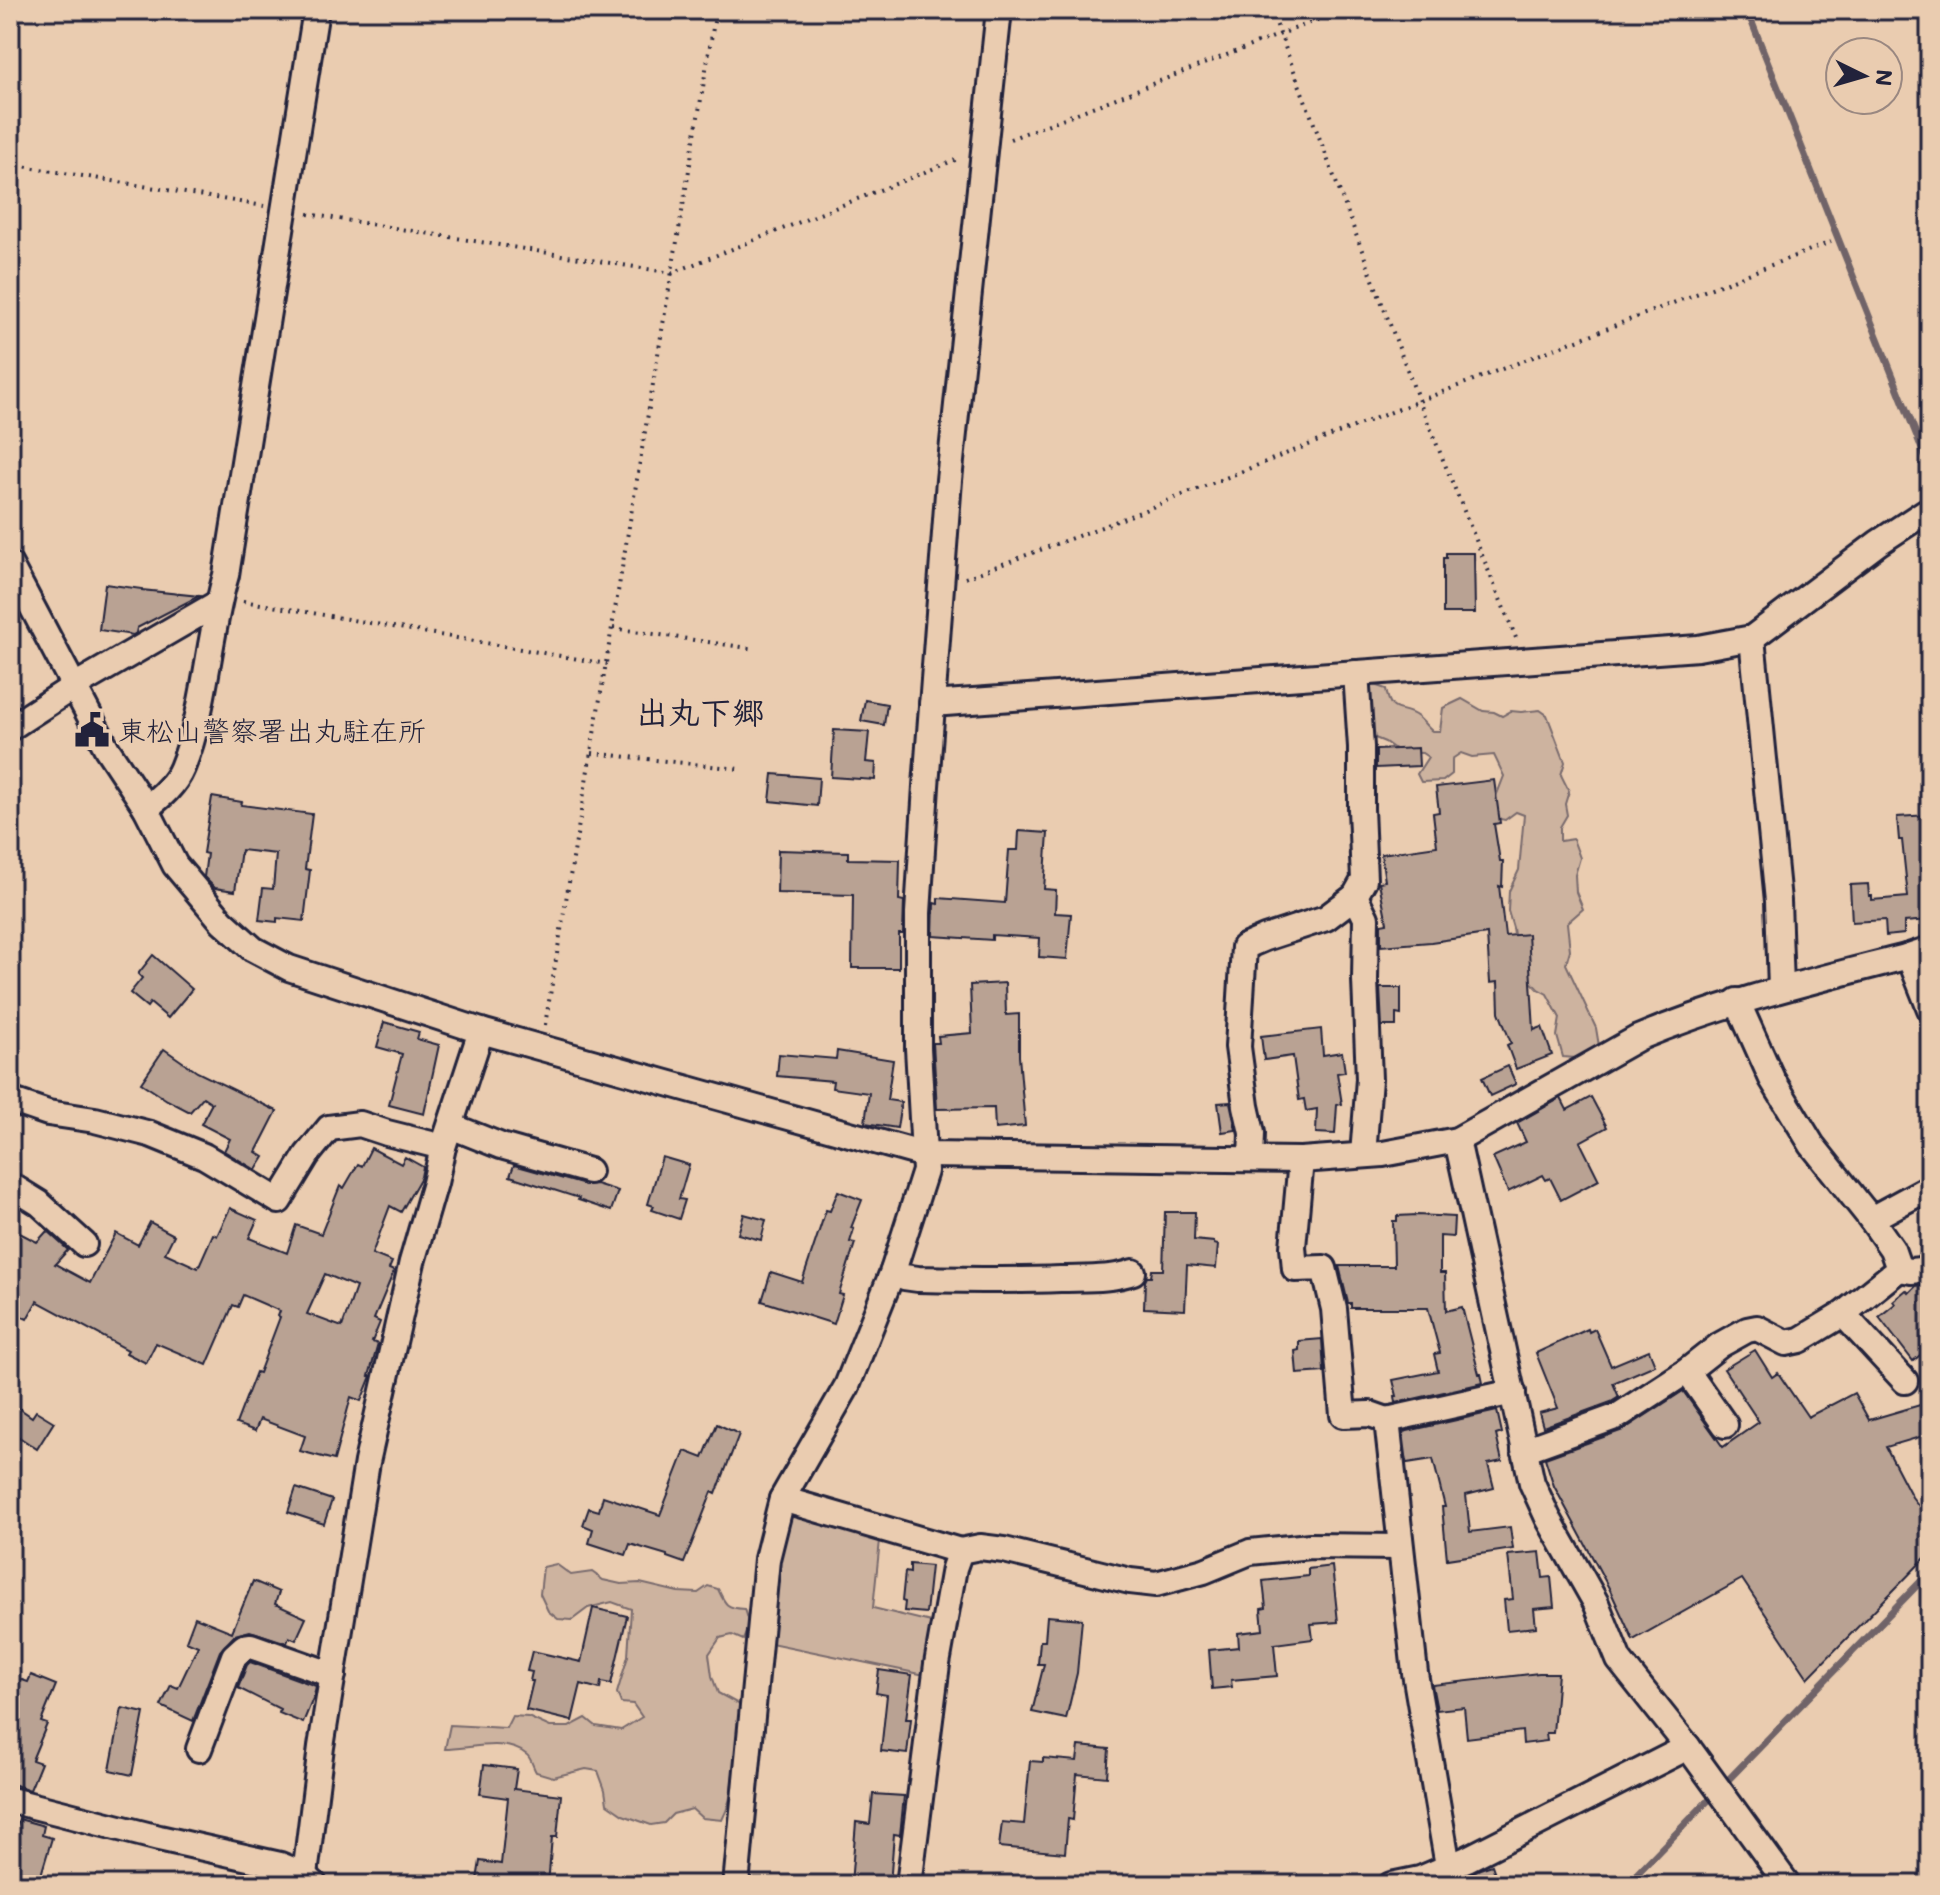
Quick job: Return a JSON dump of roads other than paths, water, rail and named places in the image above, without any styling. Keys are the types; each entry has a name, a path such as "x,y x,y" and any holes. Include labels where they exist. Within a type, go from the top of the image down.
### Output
{"street":[{"path":"146,808 164,795 181,770 195,725 226,575 316,10"},
{"path":"736,1885 767,1559 782,1499 847,1386 893,1271 925,1171 918,1048 918,913 949,480 999,10"},
{"path":"932,704 1698,648 1752,638 1878,543 1930,511"},
{"path":"10,565 107,749 146,808 175,865 222,921 253,949 289,968 481,1031 925,1155 1301,1160 1383,1154 1457,1140 1638,1038 1781,988 1919,953 1930,1009"},
{"path":"10,728 219,600"},
{"path":"1752,638 1778,901 1781,988"},
{"path":"1251,1159 1252,1133 1238,1047 1244,947 1326,918 1355,896 1364,880 1356,673"},
{"path":"1355,896 1366,918 1369,1079 1363,1155"},
{"path":"1737,1001 1772,1079 1804,1132 1892,1249 1899,1269"},
{"path":"10,1800 280,1865 310,1880 321,1747 367,1462 412,1262 447,1136 481,1031"},
{"path":"10,1100 48,1113 95,1120 150,1134 204,1156 279,1201 307,1155 329,1128 360,1124 387,1133 447,1136 501,1146 589,1171"},
{"path":"1457,1140 1532,1483 1596,1603 1619,1660 1688,1747 1788,1885"},
{"path":"1301,1160 1293,1247 1295,1269 1324,1268 1334,1309 1343,1415 1370,1414 1387,1420 1513,1392"},
{"path":"10,1185 39,1203 84,1244"},
{"path":"1871,1219 1930,1187"},
{"path":"1524,1450 1618,1416 1687,1371 1720,1345 1747,1330 1757,1328 1786,1343 1800,1340 1843,1314 1899,1269 1930,1269"},
{"path":"893,1271 918,1279 1018,1280 1087,1278 1133,1272"},
{"path":"1843,1314 1905,1381"},
{"path":"1687,1371 1725,1425"},
{"path":"1387,1420 1415,1673 1448,1866"},
{"path":"782,1499 960,1551 980,1547 1004,1550 1130,1581 1156,1584 1204,1571 1250,1552 1310,1546 1400,1547"},
{"path":"909,1885 937,1664 954,1568 960,1551"},
{"path":"199,1749 234,1656 244,1647 251,1646 333,1675"},
{"path":"1391,1885 1420,1879 1467,1859 1688,1747"}],"waterway":[{"path":"1747,10 1930,469"},
{"path":"1626,1885 1930,1572"}],"place":[{"name":"東松山警察署出丸駐在所","path":"92,730"}],"district":[{"name":"出丸下郷","path":"700,711"}]}
